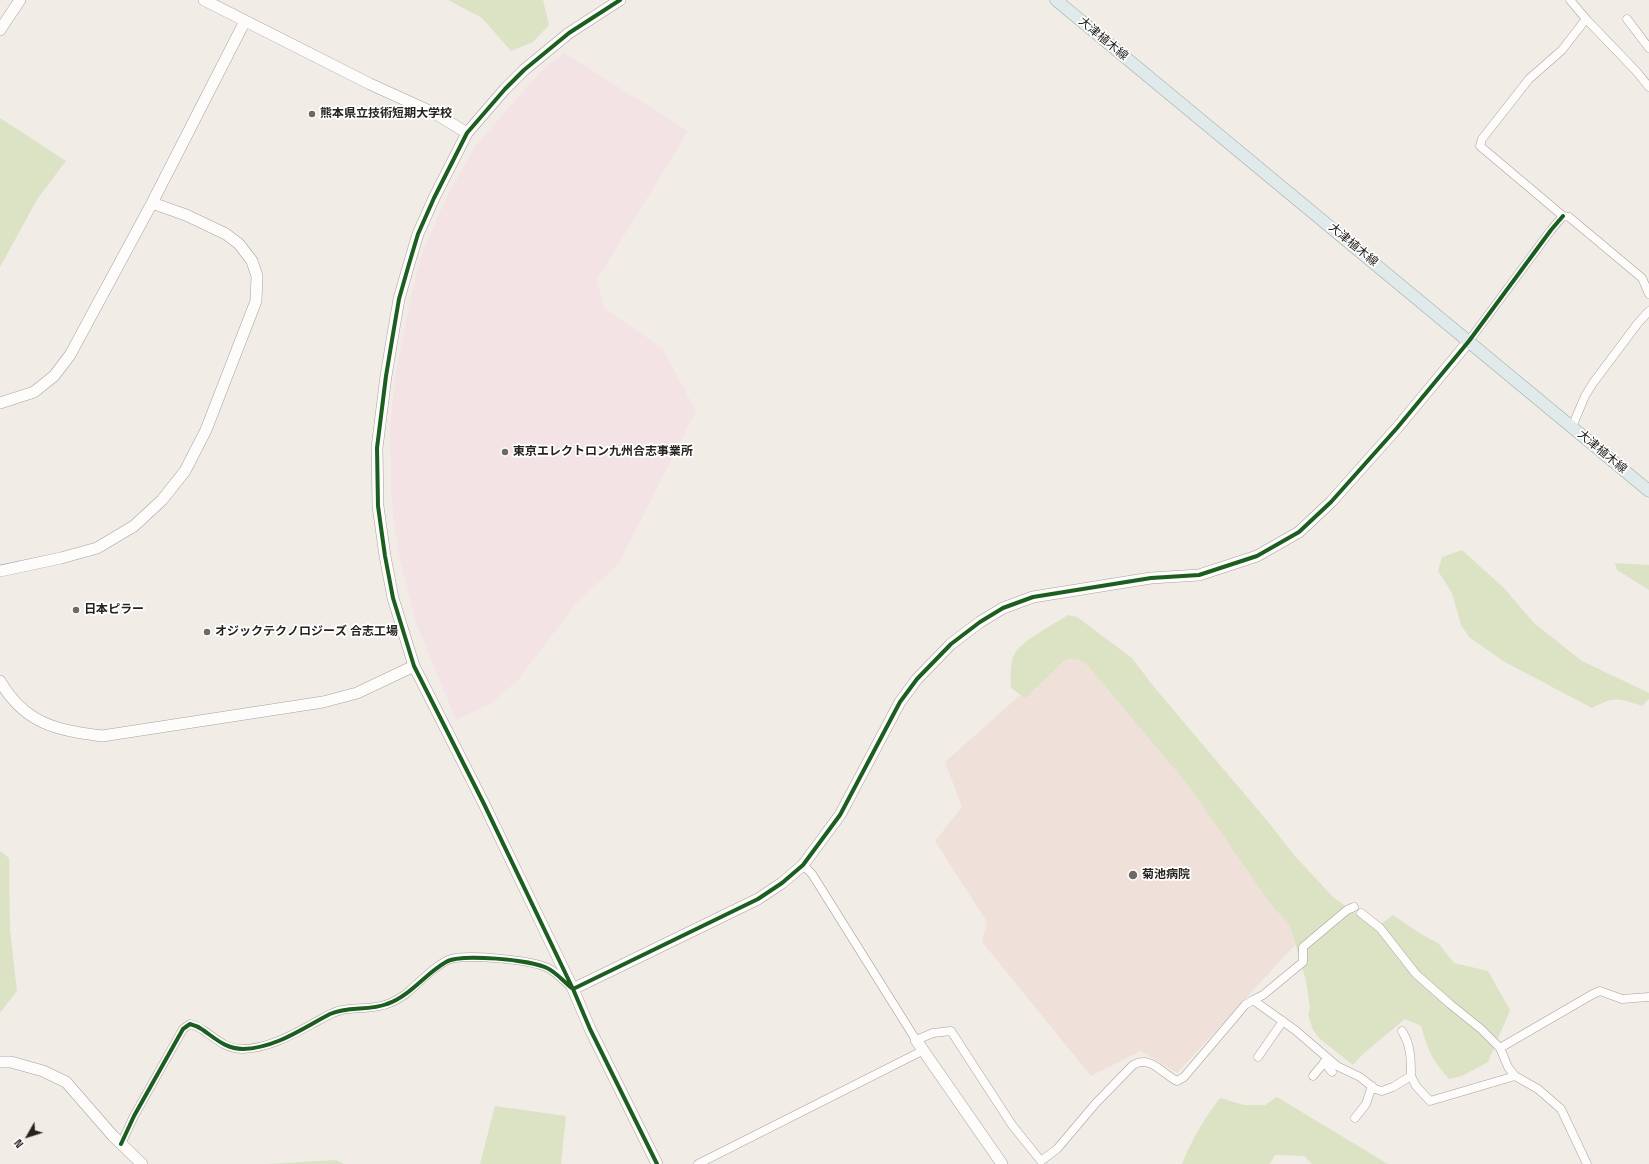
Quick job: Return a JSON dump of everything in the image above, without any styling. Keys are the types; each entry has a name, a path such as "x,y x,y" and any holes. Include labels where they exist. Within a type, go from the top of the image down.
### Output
{"main road":[{"name":"大津植木線","path":"1056,0 1649,491"}],"street":[{"path":"0,30 20,0"},
{"path":"204,0 370,84 436,114 467,133"},
{"path":"620,0 569,33 541,55 505,89 467,133 434,198 418,234 399,299 384,389 377,448 378,506 393,598 414,666 484,804 573,989 590,1029 657,1164"},
{"path":"1570,0 1649,87"},
{"path":"1586,19 1562,50 1529,79 1482,138 1480,146 1563,216 1570,217 1645,278 1649,294"},
{"path":"1626,19 1649,48"},
{"path":"0,403 34,392 54,376 70,355 152,203 245,21"},
{"path":"0,571 61,558 97,548 134,526 162,500 185,471 206,430 256,301 257,276 252,261 240,244 226,234 186,215 152,203"},
{"path":"573,989 758,899 782,883 803,865 840,815 900,702 917,679 951,644 980,622 1003,608 1033,597 1151,578 1199,575 1257,556 1299,532 1336,496 1397,428 1469,341 1563,216"},
{"path":"1572,427 1584,396 1638,323 1649,311"},
{"path":"0,681 8,694 27,714 46,724 72,732 102,736 323,702 357,693 414,666"},
{"path":"803,865 812,874 922,1050 1002,1164"},
{"path":"916,1040 933,1033 951,1031 980,1078 1012,1125 1042,1162 1057,1149 1096,1103 1133,1065 1139,1062 1149,1062 1177,1081 1184,1077 1245,1006 1263,994 1303,962 1303,947 1347,910 1354,906"},
{"path":"1361,912 1380,928 1416,974 1500,1048 1508,1067 1515,1076 1538,1089 1560,1109 1587,1164"},
{"path":"121,1144 134,1116 183,1029 190,1024 202,1029 216,1040 230,1047 244,1049 268,1044 283,1039 332,1013 342,1010 388,1004 406,994 436,968 451,959 501,959 537,965 548,968 573,989"},
{"path":"1500,1048 1600,991 1622,999 1649,996"},
{"path":"1253,1000 1283,1021 1326,1060 1360,1077 1382,1091 1393,1087 1411,1076"},
{"path":"1258,1057 1283,1021"},
{"path":"1402,1031 1406,1037 1411,1053 1411,1076 1416,1086 1430,1101 1515,1076"},
{"path":"698,1164 922,1050"},
{"path":"1326,1060 1332,1072"},
{"path":"1312,1076 1326,1060"},
{"path":"0,1062 10,1062 44,1071 66,1082 121,1144 142,1164"},
{"path":"1355,1118 1366,1104 1372,1086"}],"shaded area":[{"path":"564,53 688,131 597,280 604,308 662,348 696,411 619,563 576,604 517,681 490,704 456,720 415,620 398,553 391,495 390,429 395,378 411,295 423,251 448,194 476,145 542,70"},
{"name":"菊池病院","path":"1093,630 1340,908 1291,949 1177,1073 1141,1051 1091,1076 982,942 987,922 935,841 962,807 945,762"}],"green space":[{"path":"448,0 543,0 549,25 533,42 511,51 482,18"},
{"path":"0,118 66,161 38,198 0,267"},
{"path":"1462,550 1504,588 1534,623 1582,661 1649,693 1649,699 1642,706 1622,700 1612,700 1592,708 1503,661 1469,637 1461,625 1452,593 1438,571 1442,557"},
{"path":"1615,563 1649,565 1649,590 1617,570"},
{"path":"1068,615 1077,617 1132,658 1154,687 1269,823 1294,855 1333,897 1376,928 1393,915 1439,944 1454,963 1488,971 1510,1010 1488,1062 1462,1076 1449,1079 1431,1055 1421,1026 1405,1019 1363,1054 1353,1065 1320,1039 1313,1030 1308,1015 1310,1008 1306,981 1290,925 1265,896 1189,786 1089,667 1078,660 1065,660 1025,698 1011,688 1010,676 1012,663 1017,650 1030,639"},
{"path":"0,851 9,858 10,929 17,991 0,1013"},
{"path":"1277,1097 1388,1164 1312,1164 1304,1156 1275,1155 1270,1164 1182,1164 1199,1130 1220,1098 1244,1105 1265,1105"},
{"path":"495,1106 566,1116 561,1164 480,1164"},
{"path":"336,1160 344,1164 266,1164"}],"cycle path":[{"path":"620,0 569,33 524,70 505,89 467,133 434,198 418,234 399,299 386,376 377,448 378,506 393,598 414,666 484,804 573,989 590,1029 657,1164"},
{"path":"121,1144 134,1116 183,1029 190,1024 200,1028 222,1043 231,1047 237,1049 255,1048 278,1041 330,1014 344,1010 387,1004 403,996 431,972 446,962 454,959 480,958 512,960 539,965 554,972 573,989 758,899 782,883 803,865 840,815 900,702 917,679 951,644 980,622 1003,608 1033,597 1151,578 1199,575 1257,556 1299,532 1331,502 1397,428 1469,341 1563,216"}],"place":[{"name":"熊本県立技術短期大学校","path":"312,114"},
{"name":"東京エレクトロン九州合志事業所","path":"505,452"},
{"name":"日本ピラー","path":"76,610"},
{"name":"オジックテクノロジーズ 合志工場","path":"207,632"},
{"name":"菊池病院","path":"1133,875"}]}
